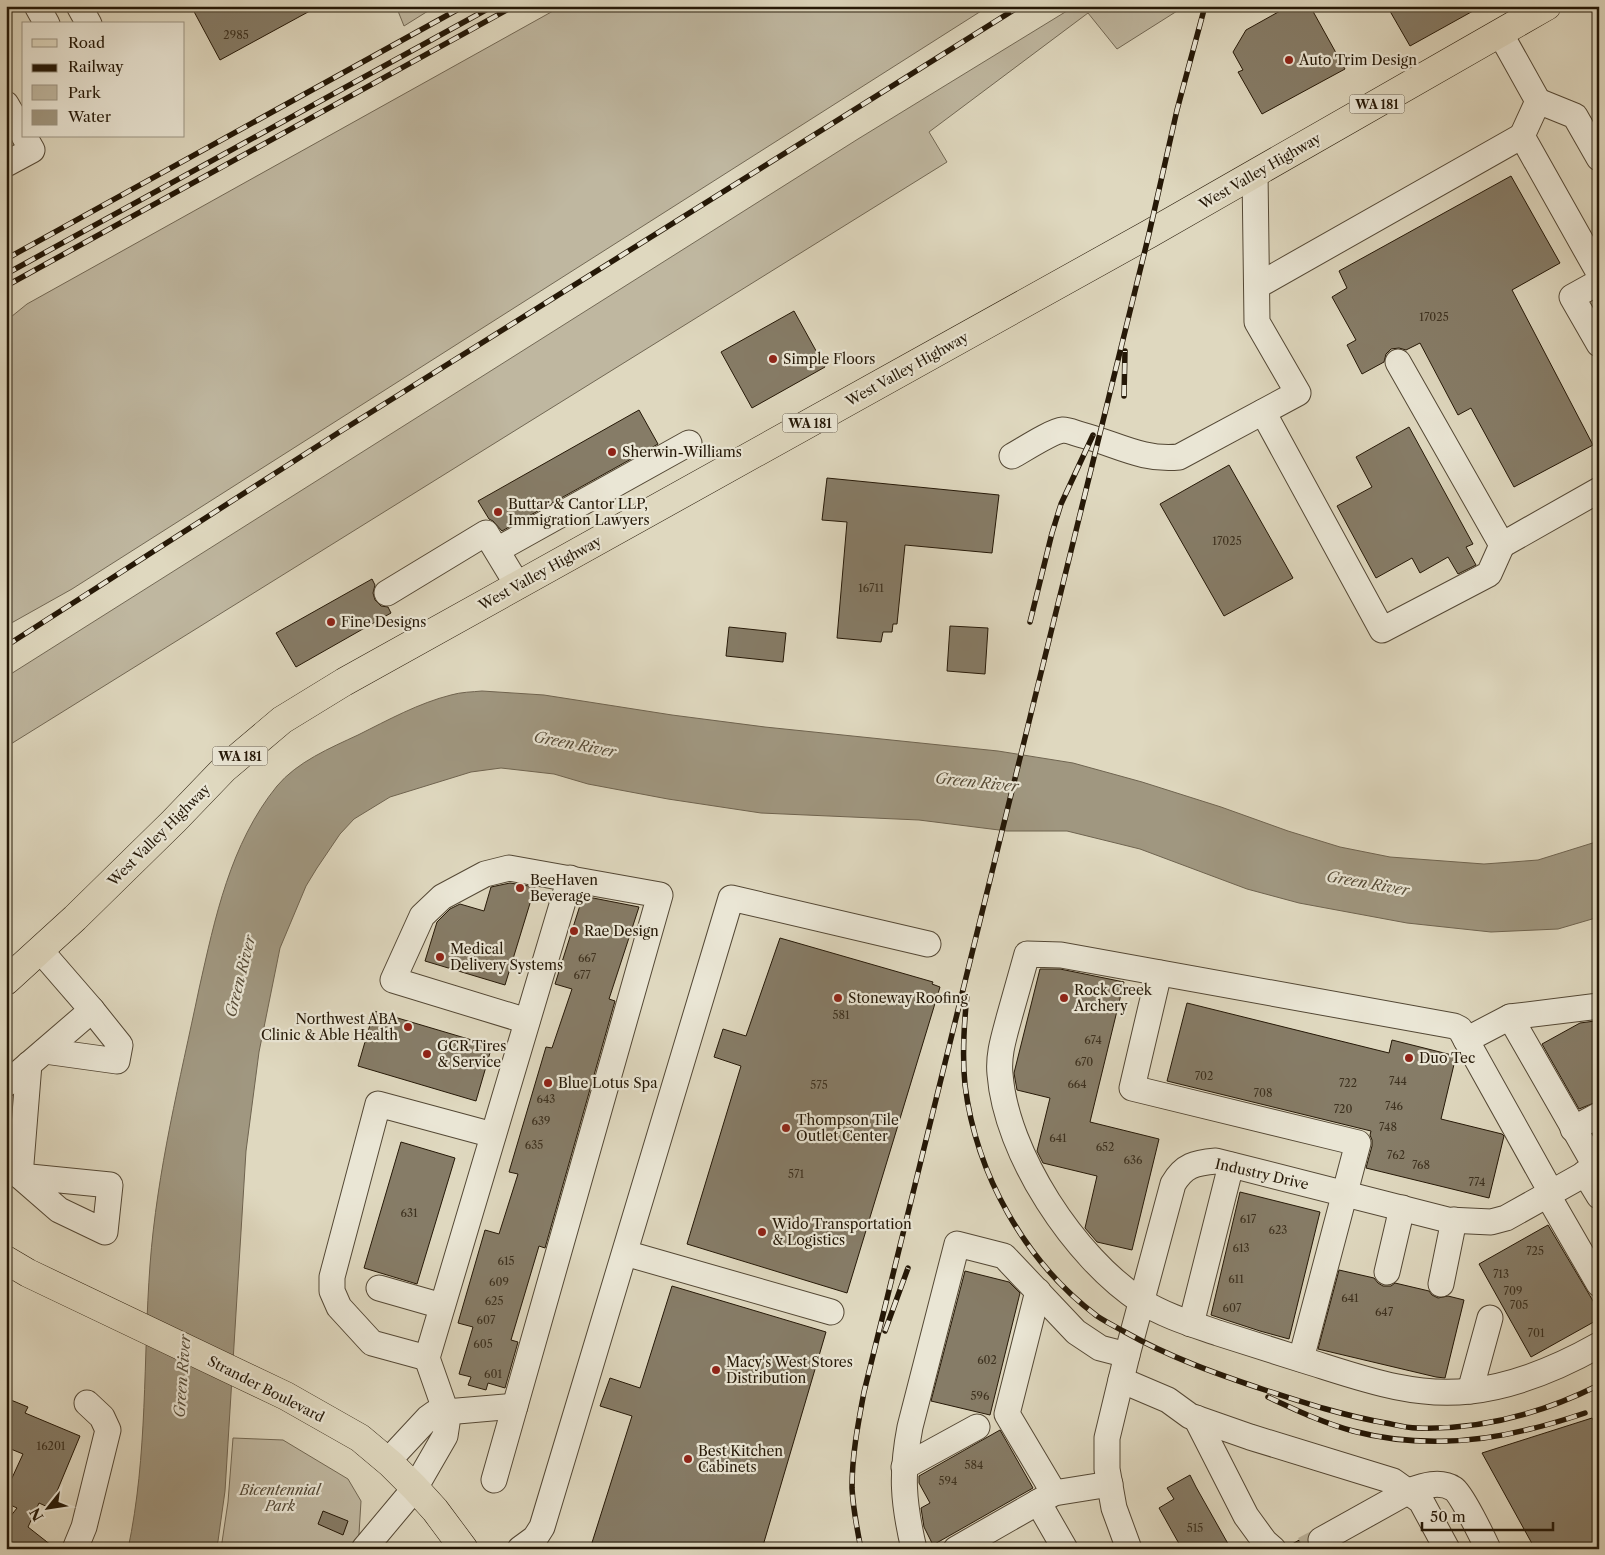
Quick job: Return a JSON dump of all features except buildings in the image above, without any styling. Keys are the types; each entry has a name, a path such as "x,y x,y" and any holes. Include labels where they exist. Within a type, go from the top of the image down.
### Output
{"main road":[{"name":"West Valley Highway","path":"6,981 174,821 224,769 282,720 344,682 1149,234 1548,6"},
{"name":"Strander Boulevard","path":"6,1260 102,1310 286,1396 360,1438 388,1461 415,1488 435,1510 464,1549"}],"street":[{"path":"37,6 46,22"},
{"path":"79,6 88,22"},
{"path":"1500,33 1538,101 1575,116 1599,158"},
{"path":"1257,286 1522,136 1538,101"},
{"path":"6,104 22,132"},
{"path":"1522,136 1599,273"},
{"path":"6,164 32,150 25,138"},
{"path":"1012,456 1054,433 1064,430 1134,452 1164,458 1179,456 1298,393 1257,322 1255,173"},
{"path":"1599,282 1572,297 1599,344"},
{"path":"1398,362 1502,545"},
{"path":"1263,412 1382,630 1489,574 1502,545 1599,490"},
{"path":"497,550 689,443"},
{"path":"387,593 486,533 518,586"},
{"path":"494,1480 660,895 509,868 486,874 442,897 422,916 393,980 527,1021"},
{"path":"364,1549 415,1488 445,1436 446,1412 427,1358 570,878"},
{"path":"520,1549 535,1538 542,1527 731,898 928,944"},
{"path":"37,1057 117,1062 120,1045 40,950"},
{"path":"1599,1284 1460,1029 1454,1026 1159,973 1060,956 1027,954 999,1057 1004,1101 1025,1160 1043,1194 1076,1241 1102,1271 1141,1301 1177,1320 1371,1382 1407,1390 1438,1392 1470,1391 1504,1385 1572,1361 1599,1345"},
{"path":"1159,973 1132,1088 1358,1143 1301,1359"},
{"path":"1466,1040 1510,1017 1599,1006"},
{"path":"6,1084 92,1010"},
{"path":"1510,1017 1593,1168 1599,1196"},
{"path":"13,1170 37,1057"},
{"path":"427,1358 372,1344 338,1307 332,1291 332,1277 378,1104 493,1135"},
{"path":"1573,1129 1599,1115"},
{"name":"Industry Drive","path":"1129,1549 1114,1508 1108,1469 1107,1438 1172,1184 1179,1172 1188,1166 1200,1162 1216,1161 1454,1220 1491,1222 1506,1218 1593,1168"},
{"path":"1191,1324 1231,1164"},
{"path":"1387,1272 1402,1208"},
{"path":"1441,1284 1454,1220"},
{"path":"914,1549 906,1516 904,1467 910,1427 957,1244 1004,1256 1076,1332 1100,1348 1127,1356"},
{"path":"625,1253 831,1312"},
{"path":"379,1288 442,1306"},
{"path":"1038,1291 1007,1414 1046,1498 1065,1549"},
{"path":"1470,1391 1490,1318"},
{"path":"1121,1380 1168,1400 1190,1416 1250,1437 1393,1481 1422,1501 1447,1549"},
{"path":"75,1549 84,1527 108,1430 102,1416 87,1403"},
{"path":"388,1461 428,1418 435,1413 515,1406"},
{"path":"1196,1418 1246,1516 1265,1542 1273,1549"},
{"path":"904,1467 977,1427"},
{"path":"956,1549 1046,1498 1110,1484"},
{"path":"1321,1540 1409,1491 1424,1485 1444,1484 1456,1490 1488,1549"}],"green space":[{"path":"396,6 436,6 404,26"},
{"path":"562,6 989,6 72,589 6,626 6,321 27,304"},
{"path":"1075,6 1185,6 1117,49 1088,13 929,132 947,162 6,747 6,677 858,139"},
{"name":"Bicentennial Park","path":"233,1438 283,1440 348,1479 361,1501 359,1534 355,1549 221,1549 228,1502"}],"water":[{"name":"Green River","path":"482,691 544,695 765,727 998,751 1073,763 1142,782 1340,847 1390,857 1484,864 1512,862 1538,860 1599,841 1599,917 1558,929 1491,932 1407,923 1299,903 1247,889 1140,849 1067,831 1007,831 919,820 761,813 668,799 588,784 554,774 501,768 471,772 390,797 354,819 340,834 306,886 280,948 259,1052 246,1151 225,1491 216,1549 128,1549 139,1478 142,1443 150,1265 158,1195 170,1126 205,962 218,909 236,857 247,832 261,808 285,777 304,763 415,707 455,694"}],"tunnel":[{"path":"1304,1549 1321,1540"}],"railway":[{"path":"6,259 464,6"},
{"path":"6,274 493,6"},
{"path":"6,286 514,6"},
{"path":"6,646 341,431 1020,6"},
{"path":"861,1549 854,1511 852,1476 864,1392 1149,234 1177,110 1205,6"},
{"path":"1124,396 1125,351"},
{"path":"1030,622 1061,504 1093,435"},
{"path":"967,995 964,1040 965,1085 980,1151 993,1183 1008,1214 1026,1243 1071,1294 1100,1318 1159,1349 1229,1378 1325,1409 1409,1428 1464,1426 1511,1418 1556,1404 1599,1385"},
{"path":"885,1331 908,1268"},
{"path":"1268,1397 1342,1428 1375,1436 1419,1441 1486,1438 1558,1422 1585,1413"}],"place":[{"name":"Auto Trim Design","path":"1289,60"},
{"name":"Simple Floors","path":"773,359"},
{"name":"Sherwin-Williams","path":"612,452"},
{"name":"Buttar & Cantor LLP, Immigration Lawyers","path":"498,512"},
{"name":"Fine Designs","path":"331,622"},
{"name":"BeeHaven Beverage","path":"520,888"},
{"name":"Rae Design","path":"574,931"},
{"name":"Medical Delivery Systems","path":"440,957"},
{"name":"Stoneway Roofing","path":"838,998"},
{"name":"Rock Creek Archery","path":"1064,998"},
{"name":"Northwest ABA Clinic & Able Health","path":"408,1027"},
{"name":"GCR Tires & Service","path":"427,1054"},
{"name":"Duo Tec","path":"1409,1058"},
{"name":"Blue Lotus Spa","path":"548,1083"},
{"name":"Thompson Tile Outlet Center","path":"786,1128"},
{"name":"Wido Transportation & Logistics","path":"762,1232"},
{"name":"Macy's West Stores Distribution","path":"716,1370"},
{"name":"Best Kitchen Cabinets","path":"688,1459"}]}
